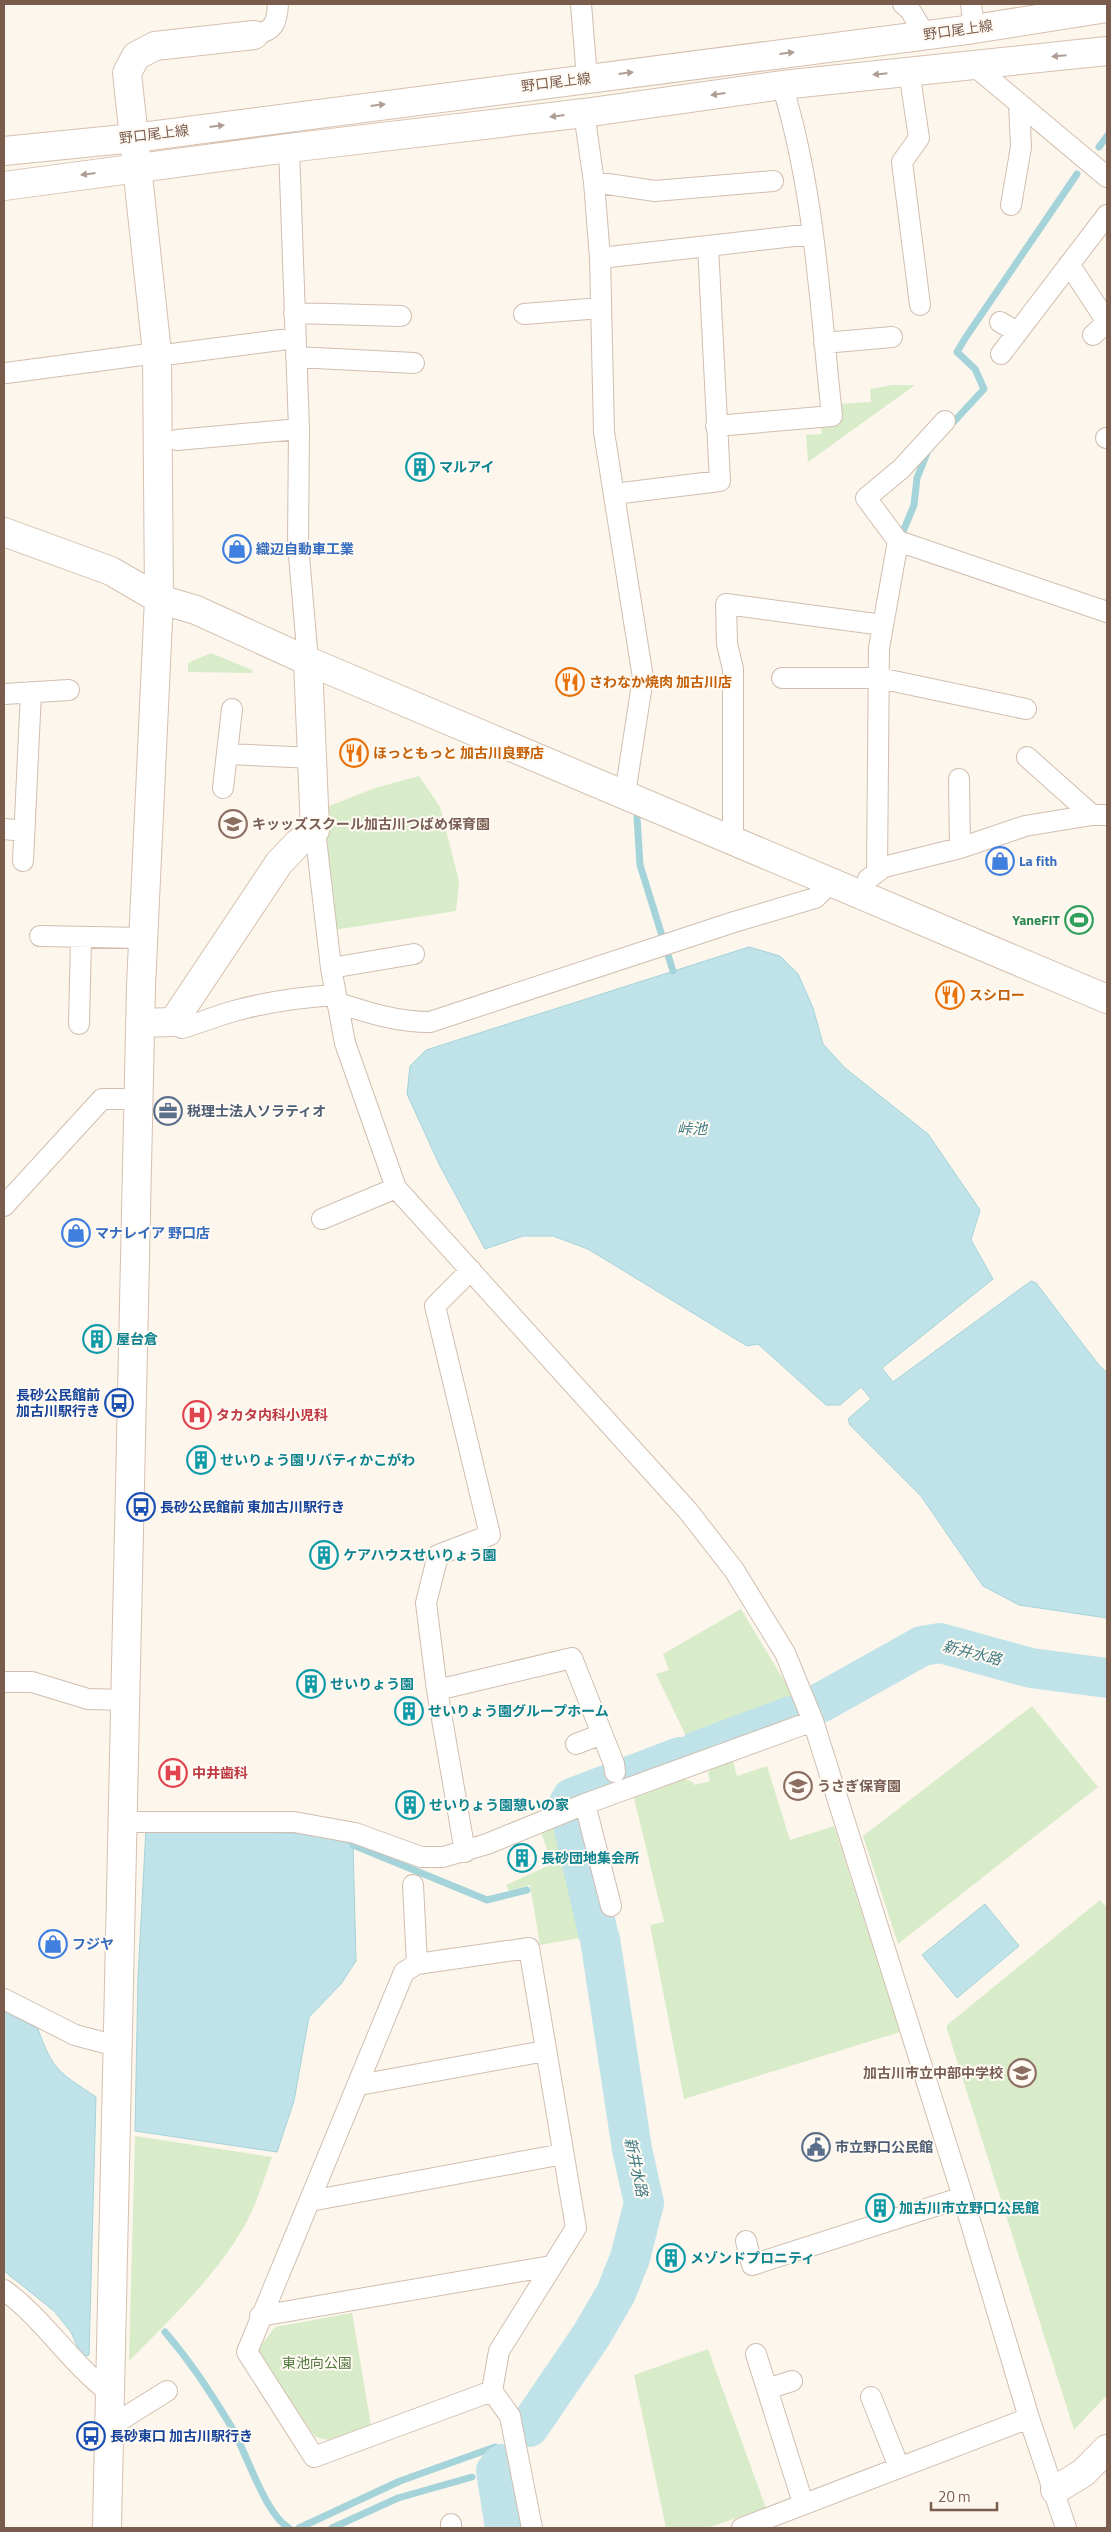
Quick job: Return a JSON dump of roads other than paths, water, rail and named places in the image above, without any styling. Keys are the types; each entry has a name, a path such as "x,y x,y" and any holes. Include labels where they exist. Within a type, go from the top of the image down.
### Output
{"street":[{"path":"108,2528 140,1023 159,600 165,353 136,170 127,73 136,56 155,46 266,32 277,20 278,4"},
{"path":"581,4 587,78"},
{"path":"903,4 910,10 925,35"},
{"name":"野口尾上線","path":"4,151 134,138 925,35 973,16 1107,8"},
{"path":"4,186 136,170 288,148 584,113 782,85 1107,51"},
{"path":"972,64 1107,177"},
{"path":"909,71 919,138 902,162 920,305"},
{"path":"716,426 832,416 812,234 794,125 782,85"},
{"path":"1011,205 1021,147 1019,102"},
{"path":"584,113 594,182 600,258 604,432 643,678 625,794"},
{"path":"288,148 299,429 298,544 308,661 315,830 331,968 345,1043 396,1188 688,1511 734,1570 785,1653 813,1721 963,2197 1029,2418 1055,2490 1066,2528"},
{"path":"594,182 655,191 773,180"},
{"path":"1001,354 1009,327 1069,264 1107,215"},
{"path":"600,258 812,234"},
{"path":"614,494 720,481 708,246"},
{"path":"1069,264 1102,326"},
{"path":"524,314 601,308"},
{"path":"294,313 401,316"},
{"path":"824,343 892,337"},
{"path":"6,373 165,353 296,347 414,363"},
{"path":"944,421 905,453 866,498 898,541 1107,612"},
{"path":"177,440 299,429"},
{"path":"4,532 111,571 159,600 196,610 308,661 1107,999"},
{"path":"877,872 879,648 898,541"},
{"path":"733,841 733,669 726,644 726,604 883,625"},
{"path":"782,678 878,678 987,691 1026,709"},
{"path":"4,694 69,690"},
{"path":"23,861 31,692"},
{"path":"223,788 232,709"},
{"path":"227,754 313,758"},
{"path":"1027,757 1100,815"},
{"path":"959,778 960,848"},
{"path":"140,1023 173,1022 182,1028 214,1020 232,1012 298,998 337,999 381,1017 407,1022 430,1022 734,922 815,898 877,872 884,867 960,848 1025,826 1100,815"},
{"path":"4,829 24,831"},
{"path":"173,1022 279,864 298,843 315,830"},
{"path":"40,936 143,938"},
{"path":"78,1024 81,938"},
{"path":"331,968 414,954"},
{"path":"4,1206 102,1099 139,1099"},
{"path":"322,1219 396,1188"},
{"path":"465,1852 437,1690 426,1603 438,1555 490,1535 435,1306 471,1270"},
{"path":"437,1690 572,1658 614,1764 615,1772"},
{"path":"4,1682 32,1682 88,1699 125,1700"},
{"path":"124,1822 294,1822 355,1833 421,1856 443,1857 465,1852 813,1721"},
{"path":"576,1744 602,1734"},
{"path":"575,1810 611,1906"},
{"path":"414,1885 417,1964"},
{"path":"492,2391 314,2457 247,2352 260,2316 359,2085 404,1972 417,1964 529,1948 576,2228 550,2266 499,2350 492,2391 510,2416 532,2528"},
{"path":"4,1999 76,2035 117,2046"},
{"path":"359,2085 545,2051"},
{"path":"310,2201 563,2154"},
{"path":"746,2241 752,2265 963,2197"},
{"path":"260,2316 550,2266"},
{"path":"4,2290 22,2303 95,2382 110,2393"},
{"path":"756,2354 803,2503"},
{"path":"767,2389 792,2381"},
{"path":"111,2426 167,2390"},
{"path":"870,2397 899,2467"},
{"path":"742,2528 776,2521 803,2503 1029,2418"},
{"path":"1055,2490 1083,2473 1107,2449"}],"water":[{"name":"峠池","path":"749,947 780,956 798,974 813,1008 823,1044 845,1068 928,1134 980,1210 971,1240 993,1279 882,1368 893,1382 1031,1281 1036,1283 1107,1373 1107,1618 1019,1605 983,1586 921,1496 850,1425 848,1419 871,1399 861,1387 840,1405 826,1405 758,1344 747,1346 588,1249 553,1236 523,1236 485,1249 440,1166 407,1094 410,1066 426,1050"},
{"path":"146,1829 321,1834 353,1845 356,1961 341,1984 309,2017 294,2101 277,2152 135,2131 138,1977"},
{"path":"985,1904 1019,1946 957,1998 922,1955"},
{"path":"4,2010 38,2029 53,2062 65,2076 96,2097 89,2355 82,2357 71,2332 54,2311 4,2271"}],"waterway":[{"path":"1099,147 1107,136"},
{"path":"948,428 984,389 975,369 957,352 1077,174"},
{"path":"902,534 914,505 917,478 927,453"},
{"path":"637,817 640,865 673,971"},
{"name":"新井水路","path":"820,1703 922,1646 940,1643 1031,1668 1107,1678"},
{"name":"新井水路","path":"697,1751 791,1716"},
{"name":"新井水路","path":"569,1803 572,1798 680,1757"},
{"name":"新井水路","path":"573,1824 598,1933"},
{"path":"353,1845 487,1900 527,1890"},
{"name":"新井水路","path":"529,2427 591,2336 616,2293 630,2258 644,2203 632,2149 600,1939"},
{"path":"165,2332 191,2365 214,2399 235,2434 271,2509 280,2521 289,2528"},
{"path":"299,2528 400,2481 495,2447 501,2455 502,2464"},
{"name":"新井水路","path":"502,2464 496,2471 505,2528"},
{"path":"332,2528 398,2498 472,2477"}],"place":[{"name":"マルアイ","path":"420,467"},
{"name":"織辺自動車工業","path":"237,549"},
{"name":"さわなか焼肉 加古川店","path":"570,682"},
{"name":"ほっともっと 加古川良野店","path":"354,753"},
{"name":"キッッズスクール加古川つばめ保育園","path":"233,824"},
{"name":"La fith","path":"1000,861"},
{"name":"YaneFIT","path":"1079,920"},
{"name":"スシロー","path":"950,995"},
{"name":"税理士法人ソラティオ","path":"168,1111"},
{"name":"マナレイア 野口店","path":"76,1233"},
{"name":"屋台倉","path":"97,1339"},
{"name":"長砂公民館前 加古川駅行き","path":"119,1403"},
{"name":"タカタ内科小児科","path":"197,1415"},
{"name":"せいりょう園リバティかこがわ","path":"201,1460"},
{"name":"長砂公民館前 東加古川駅行き","path":"141,1507"},
{"name":"ケアハウスせいりょう園","path":"324,1555"},
{"name":"せいりょう園","path":"311,1684"},
{"name":"せいりょう園グループホーム","path":"409,1711"},
{"name":"中井歯科","path":"173,1773"},
{"name":"うさぎ保育園","path":"798,1786"},
{"name":"せいりょう園憩いの家","path":"410,1805"},
{"name":"長砂団地集会所","path":"522,1858"},
{"name":"フジヤ","path":"53,1944"},
{"name":"加古川市立中部中学校","path":"1022,2073"},
{"name":"市立野口公民館","path":"816,2147"},
{"name":"加古川市立野口公民館","path":"880,2208"},
{"name":"メゾンドプロニティ","path":"671,2258"},
{"name":"長砂東口 加古川駅行き","path":"91,2436"}],"park label":[{"name":"東池向公園","path":"317,2363"}]}
